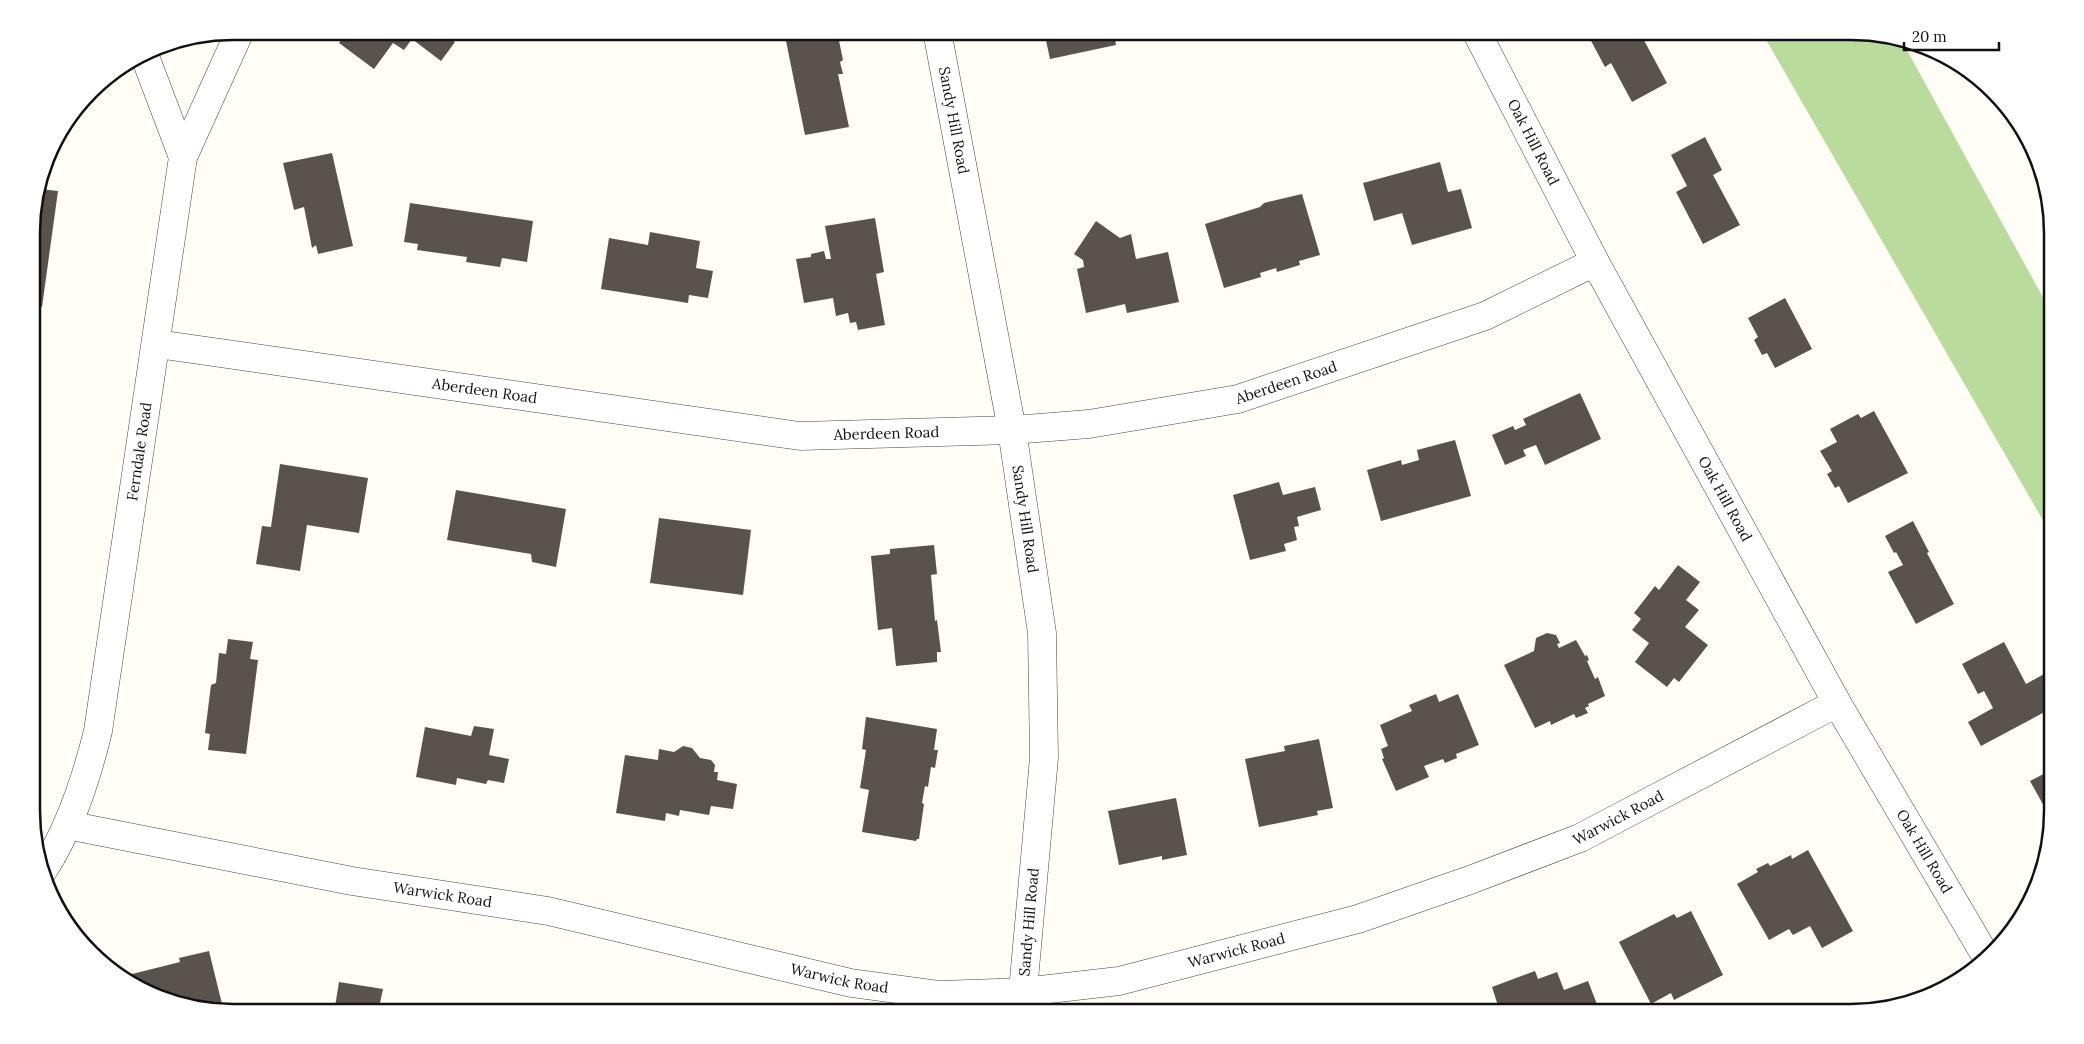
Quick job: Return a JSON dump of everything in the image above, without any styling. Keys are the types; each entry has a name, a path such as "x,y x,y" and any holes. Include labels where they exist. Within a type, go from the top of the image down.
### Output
{"street":[{"name":"Ferndale Road","path":"47,862 67,825 86,776 98,731 157,344 183,158 236,40"},
{"name":"Sandy Hill Road","path":"939,40 1012,430 1042,633 1044,758 1022,1002"},
{"name":"Oak Hill Road","path":"1481,40 1595,262 1837,703 1983,952"},
{"path":"147,61 183,158"},
{"name":"Aberdeen Road","path":"157,344 800,436 1012,430 1089,424 1238,399 1485,316 1595,262"},
{"name":"Warwick Road","path":"67,825 352,881 548,911 851,983 940,995 1022,1002 1119,981 1358,919 1470,880 1580,838 1837,703"}],"green space":[{"path":"1766,40 1864,40 1906,48 2044,299 2044,522"}],"building":[{"path":"341,40 411,40 404,50 393,43 374,69 339,43"},
{"path":"413,40 452,40 455,42 441,61"},
{"path":"786,40 839,40 843,60 840,62 843,74 838,74 849,127 805,135"},
{"path":"1046,40 1115,40 1116,45 1050,59"},
{"path":"1591,40 1644,40 1667,83 1632,102 1611,63 1605,67"},
{"path":"1705,137 1722,170 1713,175 1740,225 1703,244 1676,192 1687,186 1671,155"},
{"path":"332,153 353,246 318,254 316,245 312,248 304,207 294,210 283,163"},
{"path":"1440,162 1448,192 1461,189 1472,228 1412,245 1402,213 1374,221 1363,183"},
{"path":"45,190 58,191 42,307 40,307 40,220"},
{"path":"1302,194 1320,255 1299,261 1300,265 1277,272 1276,268 1260,273 1261,277 1224,288 1205,224 1260,207 1264,203"},
{"path":"410,203 533,221 527,262 502,258 500,267 466,262 467,257 417,250 418,244 404,242"},
{"path":"875,218 884,272 876,274 885,325 858,330 856,322 850,323 848,313 836,316 833,298 804,303 796,259 811,257 811,254 824,251 826,259 831,259 825,226"},
{"path":"1096,221 1120,238 1131,234 1136,259 1168,252 1179,302 1127,313 1125,304 1086,313 1077,269 1084,267 1083,260 1074,254"},
{"path":"650,232 700,241 696,268 713,271 708,298 689,295 688,303 601,289 609,238 648,245"},
{"path":"1785,298 1812,349 1775,368 1767,353 1762,355 1754,340 1758,337 1748,318"},
{"path":"1580,393 1601,439 1545,465 1536,445 1523,450 1526,456 1505,465 1492,435 1513,426 1515,430 1526,425 1523,419"},
{"path":"1874,411 1908,473 1848,503 1839,486 1835,488 1827,474 1832,471 1820,451 1837,442 1830,429 1858,414 1861,418"},
{"path":"1455,440 1471,496 1381,521 1367,470 1401,460 1402,465 1419,460 1417,450"},
{"path":"280,464 368,478 359,533 307,525 300,571 256,564 262,526 271,527"},
{"path":"1279,482 1283,495 1315,487 1321,510 1297,517 1299,526 1294,527 1297,540 1284,544 1286,551 1250,560 1233,495"},
{"path":"456,490 566,509 556,567 532,562 531,554 447,540"},
{"path":"659,518 751,530 743,595 650,583"},
{"path":"1913,521 1929,552 1927,553 1954,604 1916,624 1888,572 1903,565 1885,536"},
{"path":"934,545 937,574 931,575 935,621 937,620 941,652 937,652 937,662 896,666 892,628 878,630 871,556 890,554 890,549"},
{"path":"1678,565 1700,582 1686,600 1699,610 1685,627 1708,645 1679,682 1674,678 1667,687 1635,662 1649,643 1632,630 1641,619 1634,613 1655,586 1659,590"},
{"path":"1547,633 1556,635 1560,643 1557,644 1559,648 1576,640 1585,656 1587,655 1589,660 1587,661 1595,679 1598,677 1605,696 1588,704 1589,706 1585,708 1588,713 1576,718 1574,714 1551,725 1550,721 1535,728 1504,665 1534,651 1536,638"},
{"path":"228,639 253,642 250,659 258,660 246,754 208,750 210,734 205,733 211,685 216,683 219,653 226,654"},
{"path":"2004,642 2026,684 2044,674 2044,712 1981,746 1968,722 1993,708 1984,691 1978,694 1962,664"},
{"path":"1436,694 1439,702 1458,694 1479,745 1456,754 1457,758 1445,763 1443,759 1424,766 1429,777 1396,791 1382,759 1384,758 1381,749 1388,746 1380,725 1412,711 1409,705"},
{"path":"866,717 937,729 934,750 938,750 935,768 931,767 928,787 925,786 919,839 916,841 862,832 869,790 860,788 866,750 862,749"},
{"path":"474,726 494,729 489,755 509,759 504,783 488,780 486,784 457,778 456,785 416,777 425,727 471,736"},
{"path":"1319,739 1333,808 1317,811 1318,815 1259,827 1245,759 1285,751 1284,746"},
{"path":"683,746 692,748 700,758 711,760 715,765 714,772 718,772 717,780 737,784 733,809 711,806 709,815 680,810 679,816 666,813 665,821 616,813 625,755 658,760 659,749 674,752"},
{"path":"2044,774 2044,806 2030,781"},
{"path":"1176,798 1187,855 1162,860 1162,856 1119,865 1108,811"},
{"path":"1808,850 1853,931 1822,948 1810,926 1793,935 1789,929 1769,940 1737,884 1758,872 1756,869 1768,863 1770,866 1791,855 1792,859"},
{"path":"1691,911 1723,975 1674,1000 1671,993 1651,1004 1619,942 1674,914 1677,918"},
{"path":"209,951 222,1004 171,994 130,974 180,962 179,958"},
{"path":"1535,971 1538,979 1557,972 1564,990 1588,981 1597,1004 1497,1004 1492,987"},
{"path":"339,982 383,989 380,1003 386,1004 335,1004"}]}
